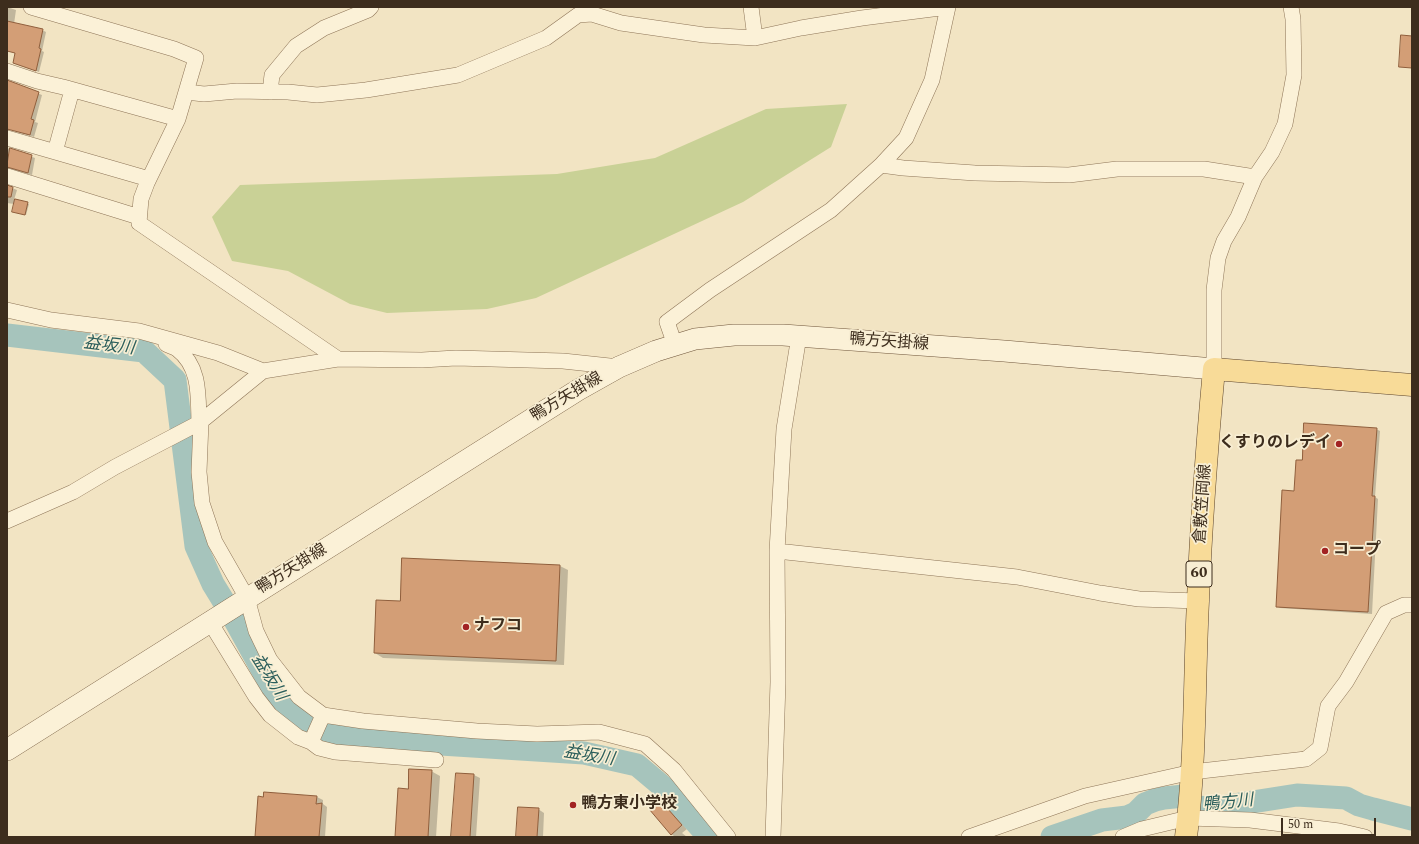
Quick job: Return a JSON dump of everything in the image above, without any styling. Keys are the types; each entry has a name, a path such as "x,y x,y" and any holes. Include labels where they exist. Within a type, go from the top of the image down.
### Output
{"main road":[{"name":"鴨方矢掛線","path":"7,750 578,390 619,367 656,351 675,345 695,339 734,335 799,336 1004,351 1214,369"},
{"path":"1214,369 1412,385"},
{"name":"倉敷笠岡線","path":"1187,827 1192,775 1198,601 1206,466 1214,369"}],"street":[{"path":"31,7 174,49 196,58 178,119 141,199 139,223 338,359"},
{"path":"270,92 272,75 296,46 324,28 368,10 371,7"},
{"path":"751,7 755,38"},
{"path":"186,92 204,94 237,91 317,95 366,90 458,75 546,38 578,15 592,14 622,23 704,35 755,38 854,19 948,7 932,80 906,138 881,165 831,210 710,290 667,322 675,345"},
{"path":"1214,369 1214,290 1218,258 1224,241 1238,216 1255,177 1272,152 1285,124 1294,74 1293,19 1291,7"},
{"path":"7,71 37,81 178,119"},
{"path":"55,152 72,90"},
{"path":"7,138 149,179"},
{"path":"881,165 975,173 1069,175 1116,169 1204,170 1255,177"},
{"path":"7,176 139,217"},
{"path":"7,310 51,320 139,331 218,353 263,371 338,359 422,360 456,358 563,361 619,367"},
{"path":"139,331 177,349 190,363 197,380 199,472 202,503 215,542 245,600 256,631 270,660 299,697 323,715 401,725 476,731 536,734 599,732 646,744 674,770 728,837"},
{"path":"773,837 778,682 777,551 784,429 799,336"},
{"path":"7,521 73,492 198,424 224,405 263,371"},
{"path":"777,551 1017,577 1139,599 1198,601"},
{"path":"969,837 1085,796 1192,775 1306,759 1320,748 1328,706 1346,682 1386,613 1404,605 1412,605"},
{"path":"215,619 256,697 270,715 298,738 311,742 319,748 335,752 436,760"},
{"path":"311,742 323,715"},
{"path":"1123,837 1143,832 1250,820 1338,831 1365,837"}],"green space":[{"path":"847,104 831,147 743,202 536,298 487,309 387,313 350,304 288,271 232,261 212,217 240,185 557,174 655,158 766,109"}],"building":[{"path":"7,21 43,29 39,48 41,49 36,71 13,63 15,53 7,51"},
{"path":"1401,35 1412,36 1412,68 1399,67"},
{"path":"7,80 39,92 31,119 34,120 30,135 7,129"},
{"path":"10,148 32,155 28,173 7,167"},
{"path":"7,185 13,187 11,197 7,197"},
{"path":"15,199 28,202 25,215 12,212"},
{"name":"コープ","path":"1304,423 1377,428 1372,496 1375,496 1368,612 1276,607 1282,490 1294,491 1296,460 1302,460"},
{"name":"ナフコ","path":"402,558 560,565 556,661 374,653 376,600 400,601"},
{"path":"409,769 432,770 428,837 395,837 398,788 408,789"},
{"path":"456,773 474,774 470,837 451,837"},
{"path":"264,792 317,796 316,804 322,803 319,837 255,837 258,796 263,797"},
{"path":"660,800 682,825 671,835 649,809"},
{"path":"518,807 539,808 537,837 516,837"}],"waterway":[{"name":"益坂川","path":"7,335 144,351 175,380 196,546 213,584 275,693 292,715 324,733 345,738 584,753 637,765 668,791 709,837"},
{"name":"鴨方川","path":"1052,837 1102,820 1127,817 1136,813 1145,804 1155,800 1184,796 1194,807 1214,808 1297,795 1346,798 1359,805 1412,819"}],"place":[{"name":"くすりのレデイ","path":"1339,444"},
{"name":"コープ","path":"1325,551"},
{"name":"ナフコ","path":"466,627"},
{"name":"鴨方東小学校","path":"573,805"}]}
